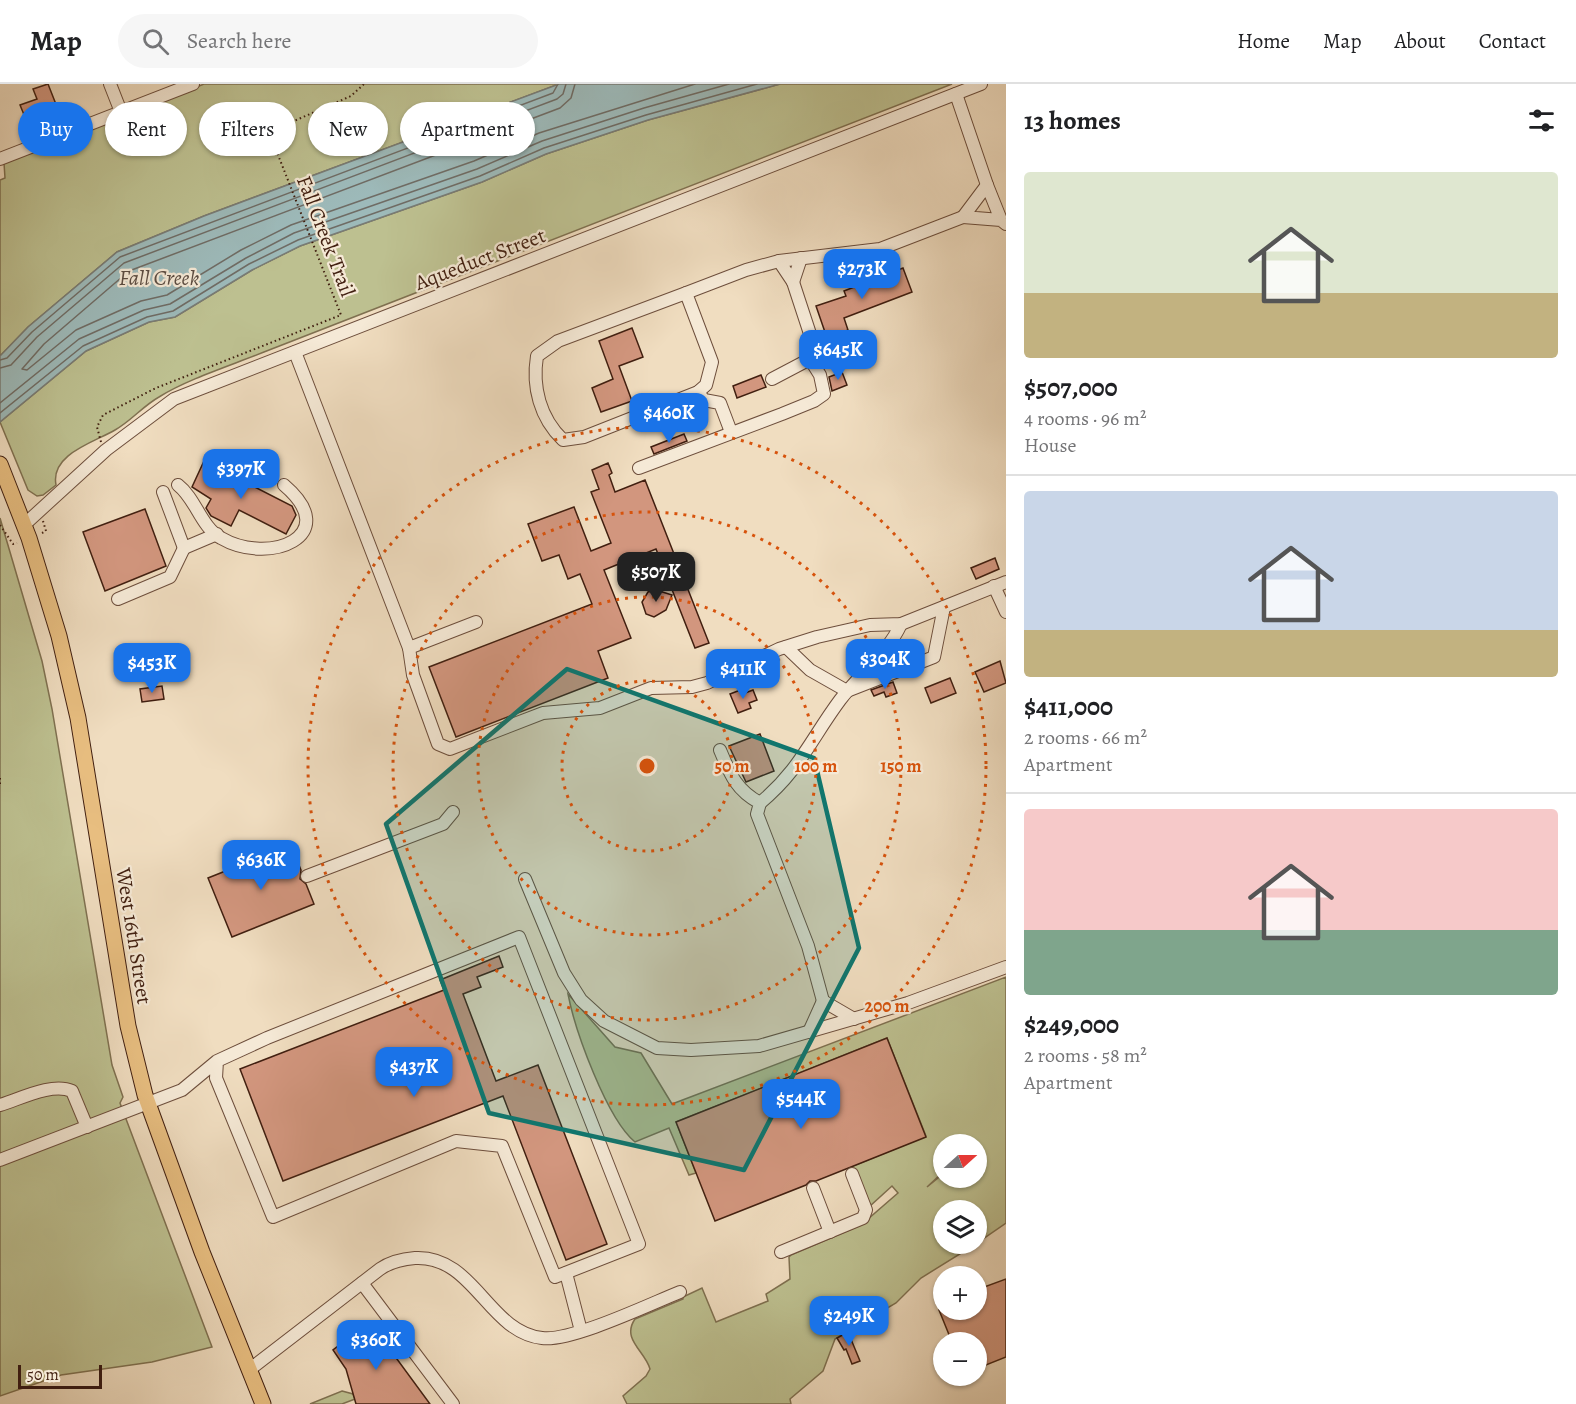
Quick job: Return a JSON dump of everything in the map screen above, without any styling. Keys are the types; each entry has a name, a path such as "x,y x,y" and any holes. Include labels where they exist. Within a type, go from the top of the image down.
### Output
{"main road":[{"name":"West 16th Street","path":"0,464 25,524 55,620 75,704 128,1026 148,1104 262,1404"}],"street":[{"path":"110,84 118,102"},
{"path":"147,102 193,84"},
{"name":"Aqueduct Street","path":"25,524 106,450 174,399 981,84"},
{"path":"956,94 987,185 1004,222"},
{"path":"0,159 105,119"},
{"path":"963,217 987,185"},
{"path":"686,293 712,362 705,385 698,392 584,437 563,440 549,427 539,401 534,376 537,356 558,342 746,270 779,261 880,249 963,217 1004,222"},
{"path":"793,282 801,258"},
{"path":"639,468 793,410 824,394 820,375 810,358 813,343 793,282 779,261"},
{"path":"295,352 409,648 413,675 438,744 450,749 543,713 600,708 651,688 692,687 707,683 786,647 870,625 901,624 1000,584 1006,612"},
{"path":"772,379 810,358"},
{"path":"698,392 704,400 720,403 731,432"},
{"path":"180,480 204,520 217,534 240,545 274,550 288,546 298,538 304,526 306,514 299,498 284,485"},
{"path":"163,492 184,548"},
{"path":"118,599 170,577 184,548 217,534"},
{"path":"847,691 934,657 944,607"},
{"path":"409,648 476,622"},
{"path":"809,1032 823,1000 808,946 757,814 760,802 782,784 798,766 847,691 893,640 901,624"},
{"path":"786,647 810,670 847,691"},
{"path":"720,750 734,783 746,795 760,802"},
{"path":"307,876 443,824 453,812"},
{"path":"525,879 564,973 581,1000 604,1021 657,1048 691,1050 759,1046 854,1019 1006,967"},
{"path":"0,1160 182,1090 218,1061 267,1038 519,936 639,1244 555,1277 502,1146 456,1141 273,1217 216,1078 218,1061"},
{"path":"823,1000 854,1019"},
{"path":"0,1105 51,1090 66,1088 72,1091 87,1127"},
{"path":"781,1252 866,1214 852,1174"},
{"path":"813,1188 830,1232"},
{"path":"249,1370 391,1263 411,1259 429,1259 457,1271 504,1320 520,1332 555,1339 680,1292"},
{"path":"566,1273 581,1331"},
{"path":"362,1283 453,1404"}],"path":[{"name":"Fall Creek Trail","path":"102,445 97,427 103,415 156,388 341,315 269,132 351,96 364,84"},
{"path":"43,521 46,531"},
{"path":"0,525 13,544"},
{"path":"0,778 0,787"}],"highlighted area":[{"path":"567,669 814,758 859,948 744,1170 489,1113 386,824"}],"green space":[{"path":"204,84 559,84 511,102 400,102 400,143 388,148 388,102 308,102 308,156 365,156 204,216 117,252 28,327 0,356 0,180 5,178 4,163 22,156 93,156 93,128 105,123 105,156 187,156 187,102 158,102"},
{"path":"780,84 952,84 197,378 159,397 121,426 76,450 60,465 56,474 56,485 43,495 37,496 28,490 0,422 86,351 149,322 175,317 252,270 300,246 482,182 546,154 648,120"},
{"path":"0,518 42,661 52,709 112,1065 123,1097 120,1103 212,1347 152,1362 61,1375 0,1396"},
{"path":"1006,977 1006,1223 987,1236 987,1200 933,1200 933,1254 960,1254 940,1266 933,1266 933,1271 921,1278 896,1303 835,1339 823,1371 790,1399 791,1404 627,1404 623,1396 646,1376 650,1369 632,1339 631,1326 635,1319 683,1299 702,1288 716,1322 768,1301 766,1294 790,1279 789,1257 791,1255 861,1225 898,1193 892,1186 870,1206 860,1199 848,1168 926,1136 887,1038 676,1122 696,1173 689,1175 669,1128 635,1142 624,1131 603,1095 585,1051 568,994 615,1047 641,1053 672,1104"},
{"path":"342,1391 353,1394 355,1399 342,1404 310,1404"}],"water":[{"name":"Fall Creek","path":"559,84 780,84 648,120 546,154 482,182 300,246 252,270 175,317 149,322 86,351 0,422 0,356 28,327 117,252 204,216 365,156 388,156 388,148 400,143 400,156 535,156 535,102 511,102"}],"building":[{"path":"48,84 55,102 28,102 37,99 33,89"},
{"path":"903,268 912,292 844,318 848,330 827,338 816,306 846,296 844,291"},
{"path":"632,328 643,357 619,366 632,401 601,412 592,388 613,379 599,341"},
{"path":"842,372 847,385 832,391 829,377"},
{"path":"761,375 766,387 737,398 733,386"},
{"path":"684,434 687,441 654,454 651,447"},
{"path":"204,461 292,506 296,515 286,534 239,510 231,526 211,516 206,508 211,499 192,487"},
{"path":"608,463 612,473 609,475 615,492 645,480 709,643 695,648 656,549 604,570 631,638 598,651 608,678 456,737 429,667 592,604 580,574 568,579 559,555 542,561 528,524 574,507 591,551 611,543 591,492 599,489 592,470"},
{"path":"145,509 166,566 105,591 83,532"},
{"path":"995,558 999,569 976,579 971,568"},
{"path":"656,590 672,595 666,610 654,617 646,614 642,602 648,592"},
{"path":"1000,661 1006,683 984,692 975,672"},
{"path":"950,678 956,693 931,703 925,688"},
{"path":"893,682 897,693 886,697 884,692 874,696 871,690"},
{"path":"162,686 164,699 142,702 140,689"},
{"path":"743,689 745,693 753,690 757,700 749,703 751,708 738,713 730,694"},
{"path":"760,734 774,771 746,782 729,746"},
{"path":"291,845 301,870 300,879 306,884 314,904 232,937 208,878"},
{"path":"499,956 503,967 477,977 481,987 463,994 496,1081 538,1065 607,1244 566,1260 503,1096 283,1181 240,1069 444,990 440,980"},
{"path":"887,1038 926,1137 816,1181 810,1181 806,1185 715,1221 676,1122"},
{"path":"1006,1279 1006,1357 987,1365 987,1332 948,1332 943,1320 987,1320 987,1286"},
{"path":"368,1323 430,1404 356,1404 346,1369 333,1350"},
{"path":"848,1332 860,1361 852,1364 846,1349 844,1350 837,1338"}]}
